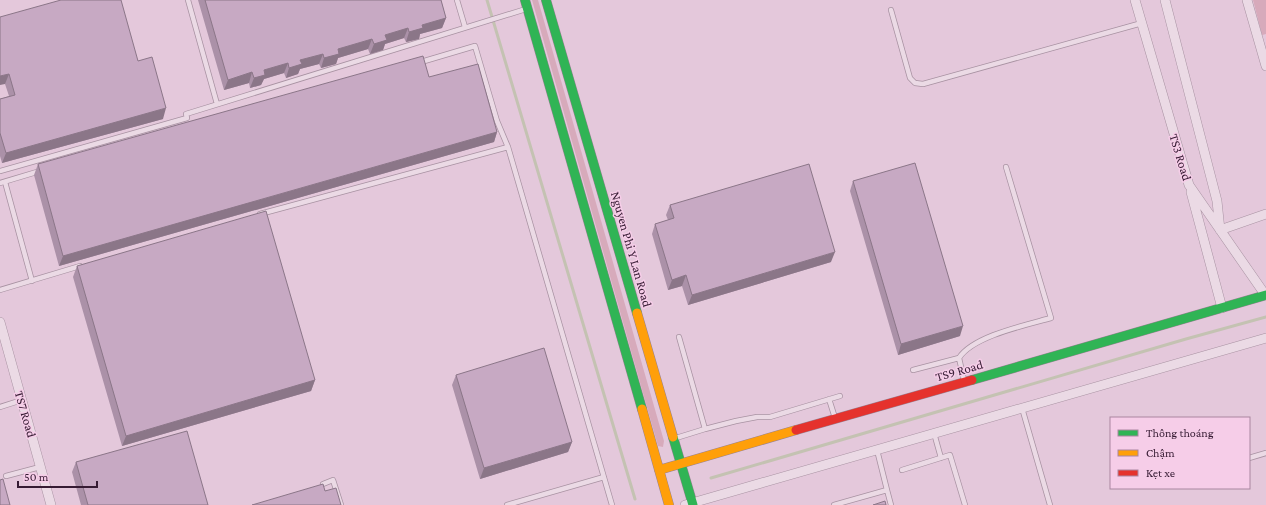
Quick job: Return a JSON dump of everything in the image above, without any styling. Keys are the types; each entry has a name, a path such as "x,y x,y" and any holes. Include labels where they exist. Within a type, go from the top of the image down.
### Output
{"main road":[{"name":"Nguyen Phi Y Lan Road","path":"546,0 674,438 690,504"},
{"path":"526,4 669,505"},
{"name":"TS9 Road","path":"659,470 1266,295"}],"street":[{"name":"TS3 Road","path":"1134,0 1189,185 1266,295"},
{"path":"1165,0 1217,201 1220,230 1266,214"},
{"path":"1247,0 1263,42 1266,66"},
{"path":"1189,185 1222,308"},
{"name":"TS7 Road","path":"0,322 2,334 51,505"},
{"path":"690,504 1266,338"}],"lane":[{"path":"188,0 217,104"},
{"path":"456,0 464,27"},
{"path":"0,171 187,118 186,114 503,16 526,4"},
{"path":"891,10 910,78 915,83 923,84 1142,24"},
{"path":"415,63 476,46 497,121 508,147 612,505"},
{"path":"258,215 508,147"},
{"path":"913,370 959,358 967,348 978,342 997,334 1051,318 1006,167"},
{"path":"32,281 2,183 42,170"},
{"path":"0,290 85,265"},
{"path":"679,337 705,429"},
{"path":"959,358 965,382"},
{"path":"674,438 736,421 756,417 770,417 840,396"},
{"path":"829,399 836,419"},
{"path":"0,407 22,400"},
{"path":"1022,408 1050,505"},
{"path":"934,433 941,458"},
{"path":"877,450 891,505"},
{"path":"1250,458 1266,453"},
{"path":"902,470 950,455 965,505"},
{"path":"6,476 40,467"},
{"path":"507,505 604,477"},
{"path":"323,484 333,480 341,505"},
{"path":"834,505 887,490"}],"shaded area":[{"path":"532,0 538,0 664,441 663,447 658,446"},
{"path":"1253,0 1266,0 1266,34 1262,35"}],"building":[{"path":"61,0 121,0 138,61 152,57 166,108 6,153 0,133 0,99 15,95 9,74 0,76 0,17"},
{"path":"205,0 441,0 446,18 422,25 423,28 409,32 408,28 385,35 387,40 374,44 372,39 338,49 339,54 324,58 323,54 300,60 302,64 289,68 288,63 264,70 265,75 254,78 252,72 228,80"},
{"path":"423,56 429,77 478,64 497,132 63,256 38,164"},
{"path":"915,163 963,326 901,344 853,181"},
{"path":"809,164 835,252 692,295 686,275 672,280 655,224 674,218 670,205"},
{"path":"266,211 315,380 126,436 77,266"},
{"path":"544,348 572,442 484,468 456,375"},
{"path":"187,431 208,505 88,505 76,462"},
{"path":"3,479 10,505 0,505 0,480"},
{"path":"323,484 325,491 336,488 341,505 252,505"},
{"path":"885,501 886,505 873,505"}],"waterway":[{"path":"487,0 635,499"},
{"path":"711,478 1266,317"}],"traffic: fast":[{"path":"525,0 642,409"},
{"path":"546,0 637,313"},
{"path":"972,380 1266,295"},
{"path":"673,437 693,505"}],"traffic: slow":[{"path":"637,313 673,437"},
{"path":"642,409 669,505"},
{"path":"659,470 796,430"}],"traffic: jam":[{"path":"796,430 972,380"}]}
